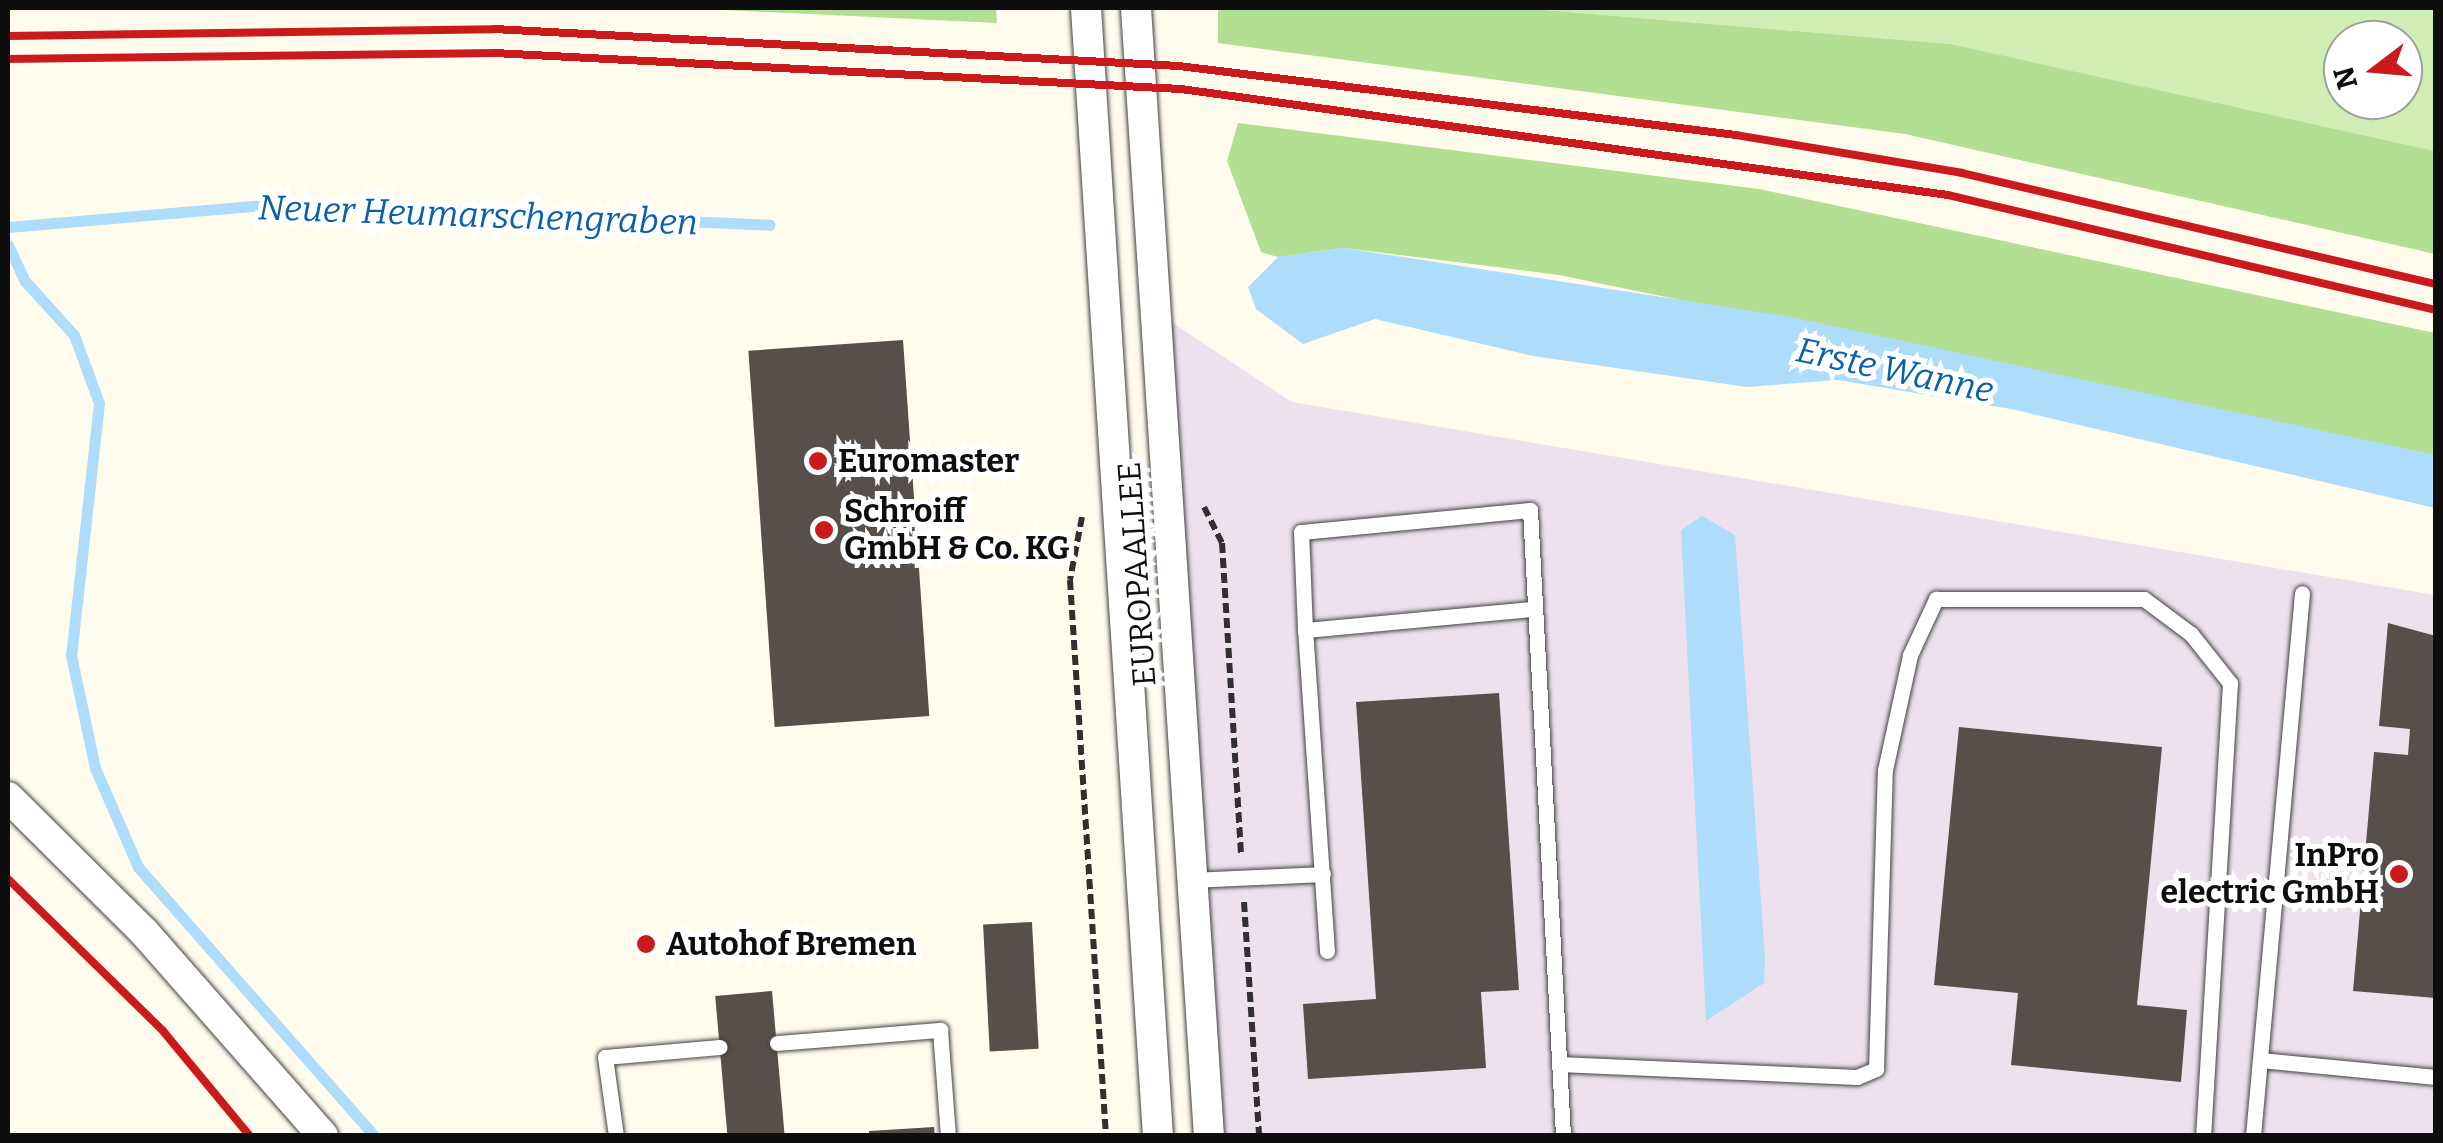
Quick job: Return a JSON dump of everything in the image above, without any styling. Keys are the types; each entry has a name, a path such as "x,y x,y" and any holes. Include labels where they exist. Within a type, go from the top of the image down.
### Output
{"street":[{"name":"EUROPAALLEE","path":"1086,8 1158,1136"},
{"name":"EUROPAALLEE","path":"1136,8 1209,1136"},
{"path":"8,796 144,932 322,1136"}],"lane":[{"path":"1328,950 1301,532 1530,510 1532,609 1563,1136"},
{"path":"2253,1136 2302,592"},
{"path":"1558,1064 1858,1077 1876,1069 1885,770 1910,655 1936,599 2144,599 2191,634 2230,683 2202,1136"},
{"path":"1305,630 1532,609"},
{"path":"1192,880 1322,874"},
{"path":"777,1043 940,1030 948,1136"},
{"path":"616,1136 605,1058 720,1047"},
{"path":"2260,1060 2436,1077"}],"path":[{"path":"1196,489 1222,544 1259,1136"},
{"path":"1084,506 1070,580 1106,1136"}],"shaded area":[{"path":"1147,306 1292,402 2435,595 2435,1135 1198,1135"}],"green space":[{"path":"681,8 996,8 997,23"},
{"path":"1218,8 1522,8 1951,44 2435,151 2435,254 1905,134 1218,43"},
{"path":"1522,8 2435,8 2435,151 1951,44"},
{"path":"1238,123 1759,189 2435,333 2435,455 1559,275 1344,248 1278,257 1261,252 1227,161"}],"water":[{"name":"Erste Wanne","path":"1344,248 1791,317 2435,455 2435,508 2011,409 1838,380 1747,387 1533,356 1375,319 1303,344 1256,309 1248,287 1278,257"},
{"path":"1702,516 1735,535 1765,958 1764,983 1706,1021 1681,530"}],"building":[{"path":"903,340 929,716 775,727 748,351"},
{"name":"InPro electric GmbH","path":"2388,623 2436,636 2436,998 2353,991 2374,752 2408,755 2410,729 2379,726"},
{"path":"1499,693 1519,990 1481,992 1486,1068 1308,1079 1303,1004 1376,999 1356,702"},
{"path":"1959,727 2162,747 2137,1005 2187,1010 2181,1082 2011,1065 2018,993 1934,985"},
{"path":"1032,922 1039,1049 990,1051 983,925"},
{"path":"772,991 785,1135 727,1136 715,996"},
{"path":"934,1127 935,1136 869,1136 869,1131"}],"waterway":[{"name":"Neuer Heumarschengraben","path":"8,227 288,203 769,225"},
{"name":"Neuer Heumarschengraben","path":"8,245 25,281 74,335 99,403 71,655 95,768 138,867 374,1136"}],"railway":[{"path":"8,36 494,29 1179,66 1736,135 1962,173 2436,284"},
{"path":"8,59 494,53 1181,89 1948,195 2436,310"},
{"path":"8,879 163,1031 250,1136"}],"place":[{"name":"Euromaster","path":"818,461"},
{"name":"Schroiff GmbH & Co. KG","path":"824,530"},
{"name":"InPro electric GmbH","path":"2399,874"},
{"name":"Autohof Bremen","path":"646,944"}]}
